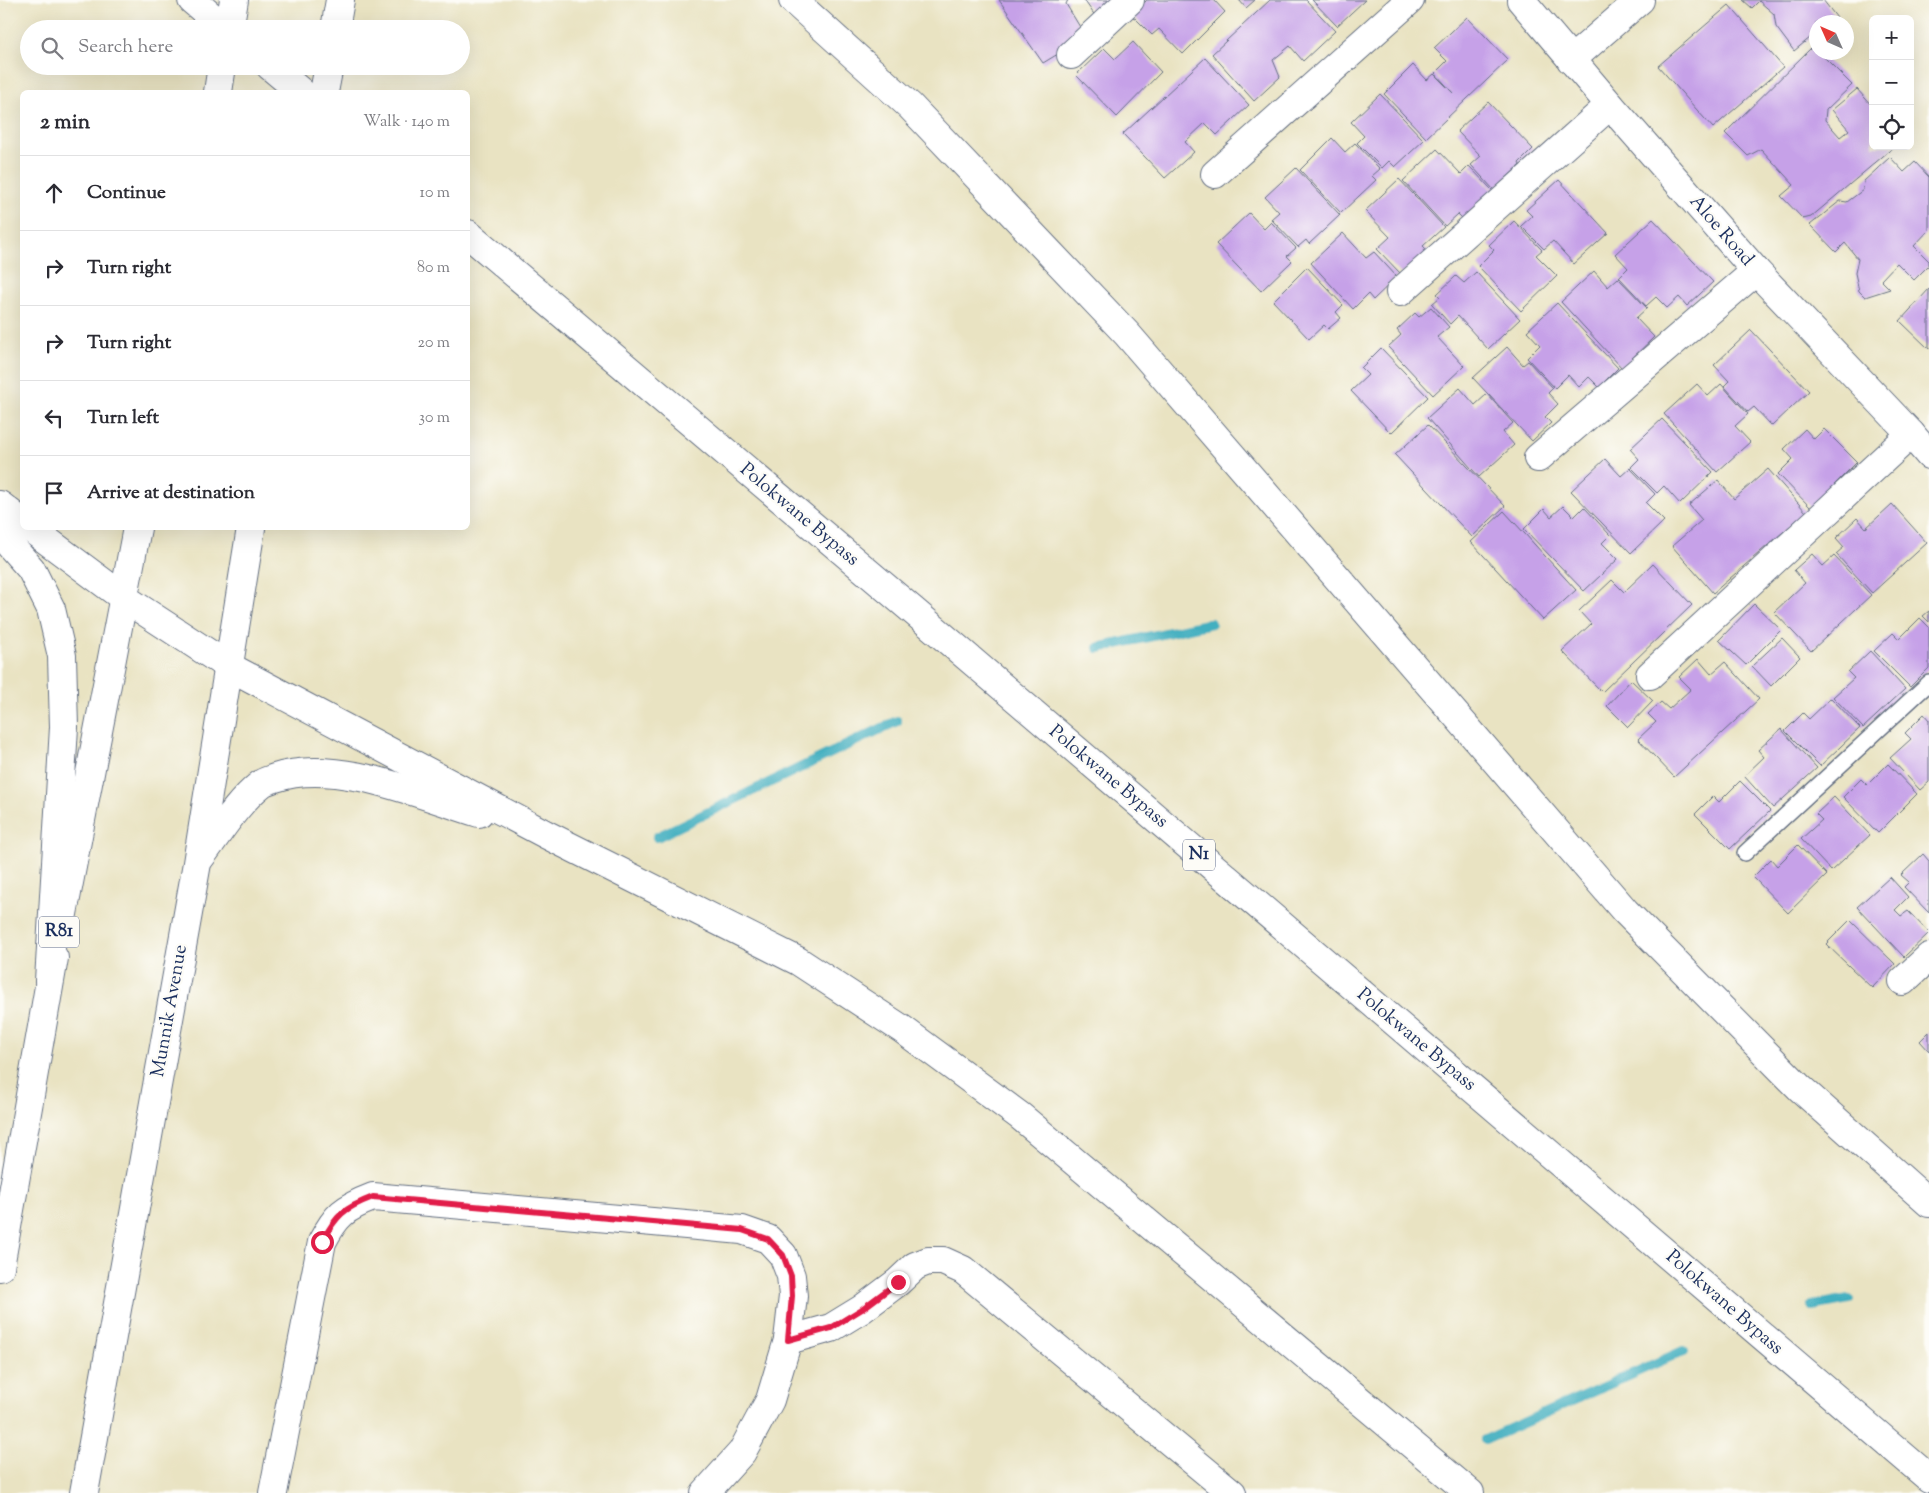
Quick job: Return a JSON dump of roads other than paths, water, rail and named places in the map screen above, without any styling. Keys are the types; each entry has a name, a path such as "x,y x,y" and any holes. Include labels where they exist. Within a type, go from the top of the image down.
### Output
{"main road":[{"path":"192,0 217,20"},
{"path":"230,20 234,0"},
{"path":"337,20 340,0"},
{"path":"793,0 910,106 1127,334 1626,912 1800,1088 1929,1203"},
{"path":"1071,55 1130,0"},
{"path":"1215,174 1410,0"},
{"name":"Aloe Road","path":"1521,0 1610,105 1756,271 1929,455"},
{"path":"1572,60 1640,0"},
{"path":"218,90 221,75"},
{"path":"281,75 299,90"},
{"path":"324,90 327,75"},
{"path":"1400,292 1610,105"},
{"name":"Polokwane Bypass","path":"470,236 1502,1112 1929,1478"},
{"path":"1538,458 1756,271"},
{"path":"1650,674 1911,434"},
{"path":"0,505 20,520"},
{"path":"33,530 124,598 228,666 547,835 798,961 902,1030 1020,1116 1470,1493"},
{"name":"R81","path":"0,1267 50,981 137,530"},
{"name":"Munnik Avenue","path":"84,1493 197,863 251,530"},
{"path":"0,534 31,569 51,609 62,656 64,727 50,981"},
{"path":"197,863 238,807 262,783 291,773 331,772 381,782 547,835"},
{"path":"1903,981 1929,957"},
{"path":"273,1493 322,1242 333,1222 345,1211 351,1206 373,1197 742,1230 768,1239 783,1255 791,1276 792,1296 788,1340 770,1400 742,1452 705,1493"},
{"path":"788,1340 831,1328 862,1309 898,1282 915,1266 928,1261 943,1261 963,1270 1232,1493"}],"lane":[{"path":"1745,853 1929,683"}],"waterway":[{"path":"1098,648 1211,623"},
{"path":"657,837 897,721"},
{"path":"1812,1306 1849,1299"},
{"path":"1485,1440 1683,1351"}]}
